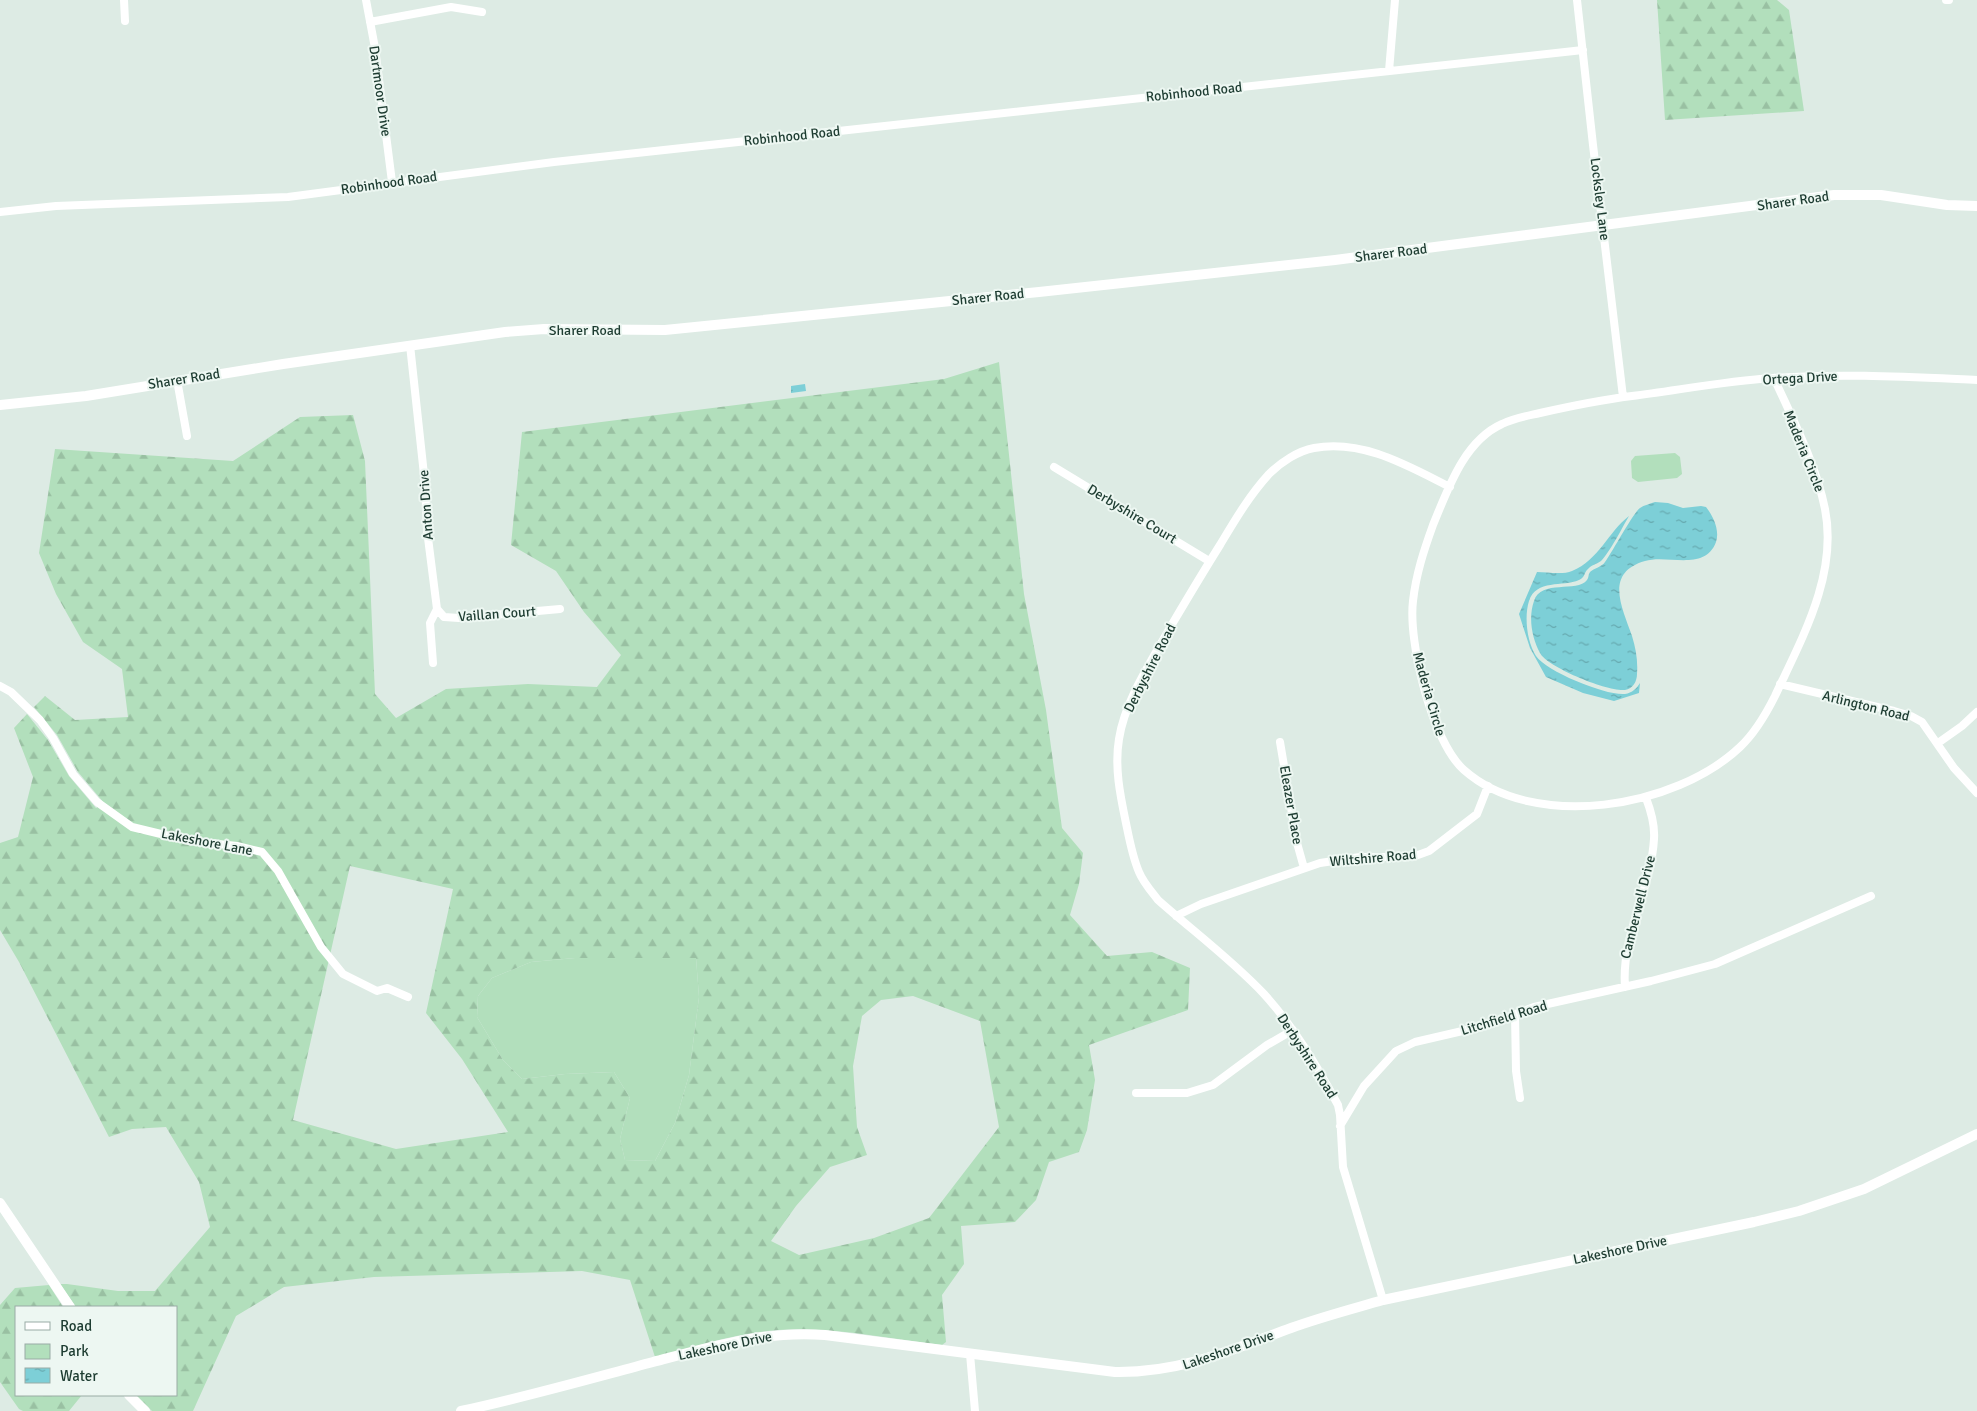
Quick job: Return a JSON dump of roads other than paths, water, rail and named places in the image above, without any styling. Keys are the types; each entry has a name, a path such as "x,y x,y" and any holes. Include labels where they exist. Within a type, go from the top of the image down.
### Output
{"street":[{"path":"124,0 125,21"},
{"name":"Dartmoor Drive","path":"366,0 375,48 392,182"},
{"path":"1389,71 1395,0"},
{"name":"Locksley Lane","path":"1577,0 1623,397"},
{"path":"370,22 451,7 482,12"},
{"name":"Robinhood Road","path":"0,212 56,206 288,197 554,162 1583,50"},
{"name":"Sharer Road","path":"0,405 86,396 177,380 515,331 684,328 1334,260 1603,227 1834,195 1882,195 1947,205 1977,206"},
{"name":"Anton Drive","path":"410,345 425,484 427,530 437,609 430,623 433,663"},
{"name":"Ortega Drive","path":"1623,397 1774,378 1867,375 1977,380"},
{"name":"Maderia Circle","path":"1623,397 1581,404 1502,424 1487,432 1465,458 1450,487 1418,566 1412,604 1412,629 1429,702 1445,748 1461,767 1488,786 1504,793 1533,801 1572,807 1615,804 1646,798 1688,781 1710,769 1742,746 1768,710 1816,604 1826,562 1828,531 1826,512 1815,474 1774,378"},
{"path":"177,380 186,436"},
{"name":"Derbyshire Road","path":"1340,1126 1338,1105 1293,1030 1264,994 1243,973 1158,900 1139,873 1120,793 1117,750 1123,721 1136,691 1209,561 1244,504 1270,473 1294,456 1314,448 1367,450 1400,462 1450,487"},
{"name":"Derbyshire Court","path":"1054,467 1209,561"},
{"name":"Vaillan Court","path":"437,609 444,616 459,618 560,609"},
{"name":"Arlington Road","path":"1780,684 1911,716 1922,722 1954,768 1977,792"},
{"name":"Lakeshore Lane","path":"0,686 11,692 40,720 74,774 97,802 114,816 132,827 190,841 237,846 262,852 278,871 321,947 343,974 377,991 387,988 408,997"},
{"path":"1938,743 1962,726 1977,712"},
{"name":"Eleazer Place","path":"1280,742 1297,843 1304,868"},
{"name":"Wiltshire Road","path":"1176,916 1202,904 1304,868 1335,860 1418,855 1429,851 1476,814 1488,786"},
{"name":"Camberwell Drive","path":"1625,987 1624,965 1626,950 1648,874 1653,847 1653,824 1646,798"},
{"name":"Litchfield Road","path":"1340,1126 1364,1086 1390,1055 1415,1042 1484,1026 1534,1007 1625,987 1714,964 1870,896"},
{"path":"1515,1014 1516,1071 1520,1098"},
{"path":"1136,1093 1188,1093 1213,1085 1267,1045 1293,1030"},
{"path":"1340,1126 1343,1167 1383,1300"},
{"name":"Lakeshore Drive","path":"461,1411 500,1403 704,1349 753,1338 779,1335 825,1335 1115,1372 1160,1370 1204,1360 1321,1318 1383,1300 1754,1222 1798,1211 1864,1189 1977,1134"},
{"path":"0,1203 69,1306"},
{"path":"970,1354 975,1411"},
{"path":"130,1396 145,1411"}],"water":[{"path":"805,384 806,391 791,393 791,386"},
{"path":"1655,502 1668,503 1683,508 1706,507 1715,523 1716,542 1711,551 1703,557 1685,560 1654,559 1632,567 1624,574 1620,583 1619,593 1624,615 1635,646 1637,677 1630,688 1617,690 1579,678 1545,659 1540,653 1533,634 1532,608 1538,594 1544,590 1575,586 1587,580 1590,572 1605,562 1637,511"},
{"path":"1629,516 1601,561 1589,568 1582,578 1573,582 1538,589 1533,594 1527,607 1530,644 1536,656 1552,669 1578,682 1616,694 1630,693 1640,683 1639,693 1614,701 1583,693 1546,677 1530,648 1519,614 1537,572 1564,573 1581,566 1596,553"}]}
